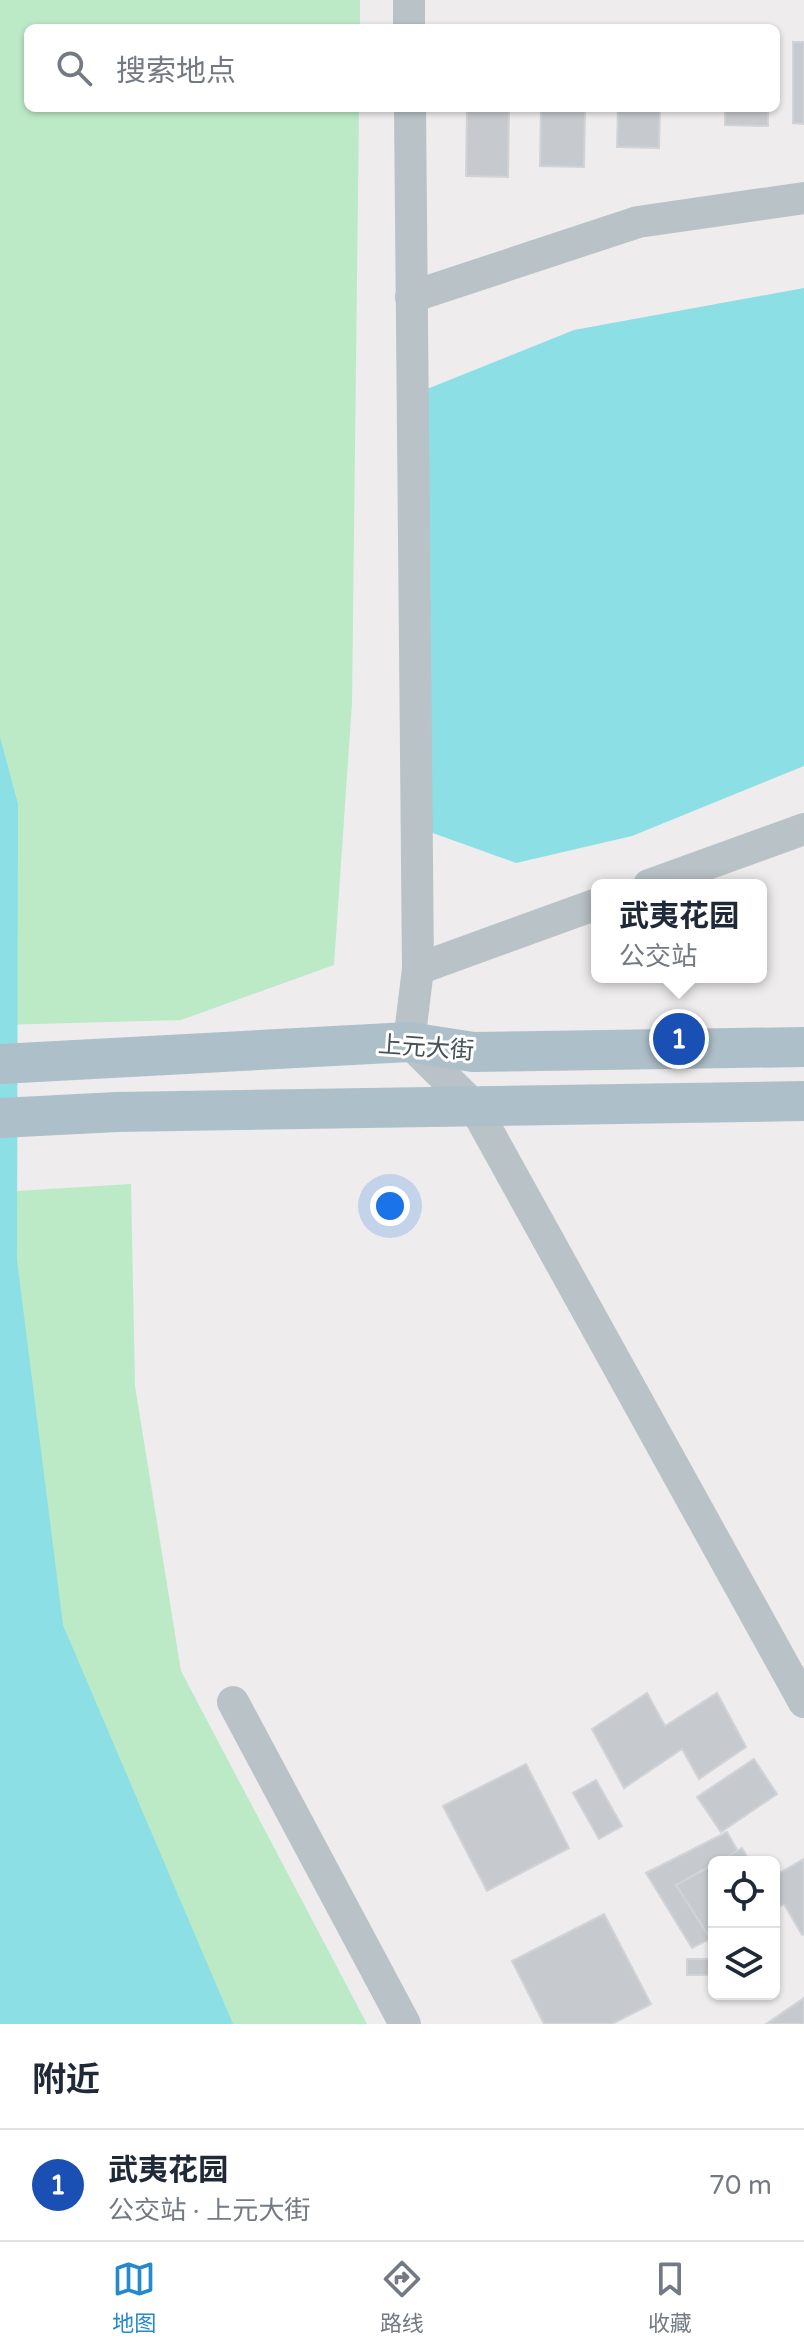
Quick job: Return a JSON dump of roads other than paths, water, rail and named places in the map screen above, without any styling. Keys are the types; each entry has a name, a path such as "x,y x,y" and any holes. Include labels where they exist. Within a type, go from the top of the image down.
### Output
{"main road":[{"name":"上元大街","path":"0,1064 409,1042 473,1052 804,1047"},
{"path":"0,1118 117,1112 804,1101"}],"street":[{"path":"409,0 409,24"},
{"path":"410,112 418,969 409,1042 474,1106 804,1702"},
{"path":"411,297 638,222 804,198"},
{"path":"666,879 804,829"},
{"path":"418,969 591,906"},
{"path":"233,1702 405,2024"}],"water":[{"path":"804,288 804,766 632,836 516,863 416,827 412,395 574,330"},
{"path":"0,737 18,804 17,1260 63,1625 233,2024 0,2024"}],"place":[{"name":"武夷花园","path":"679,1039"}]}
